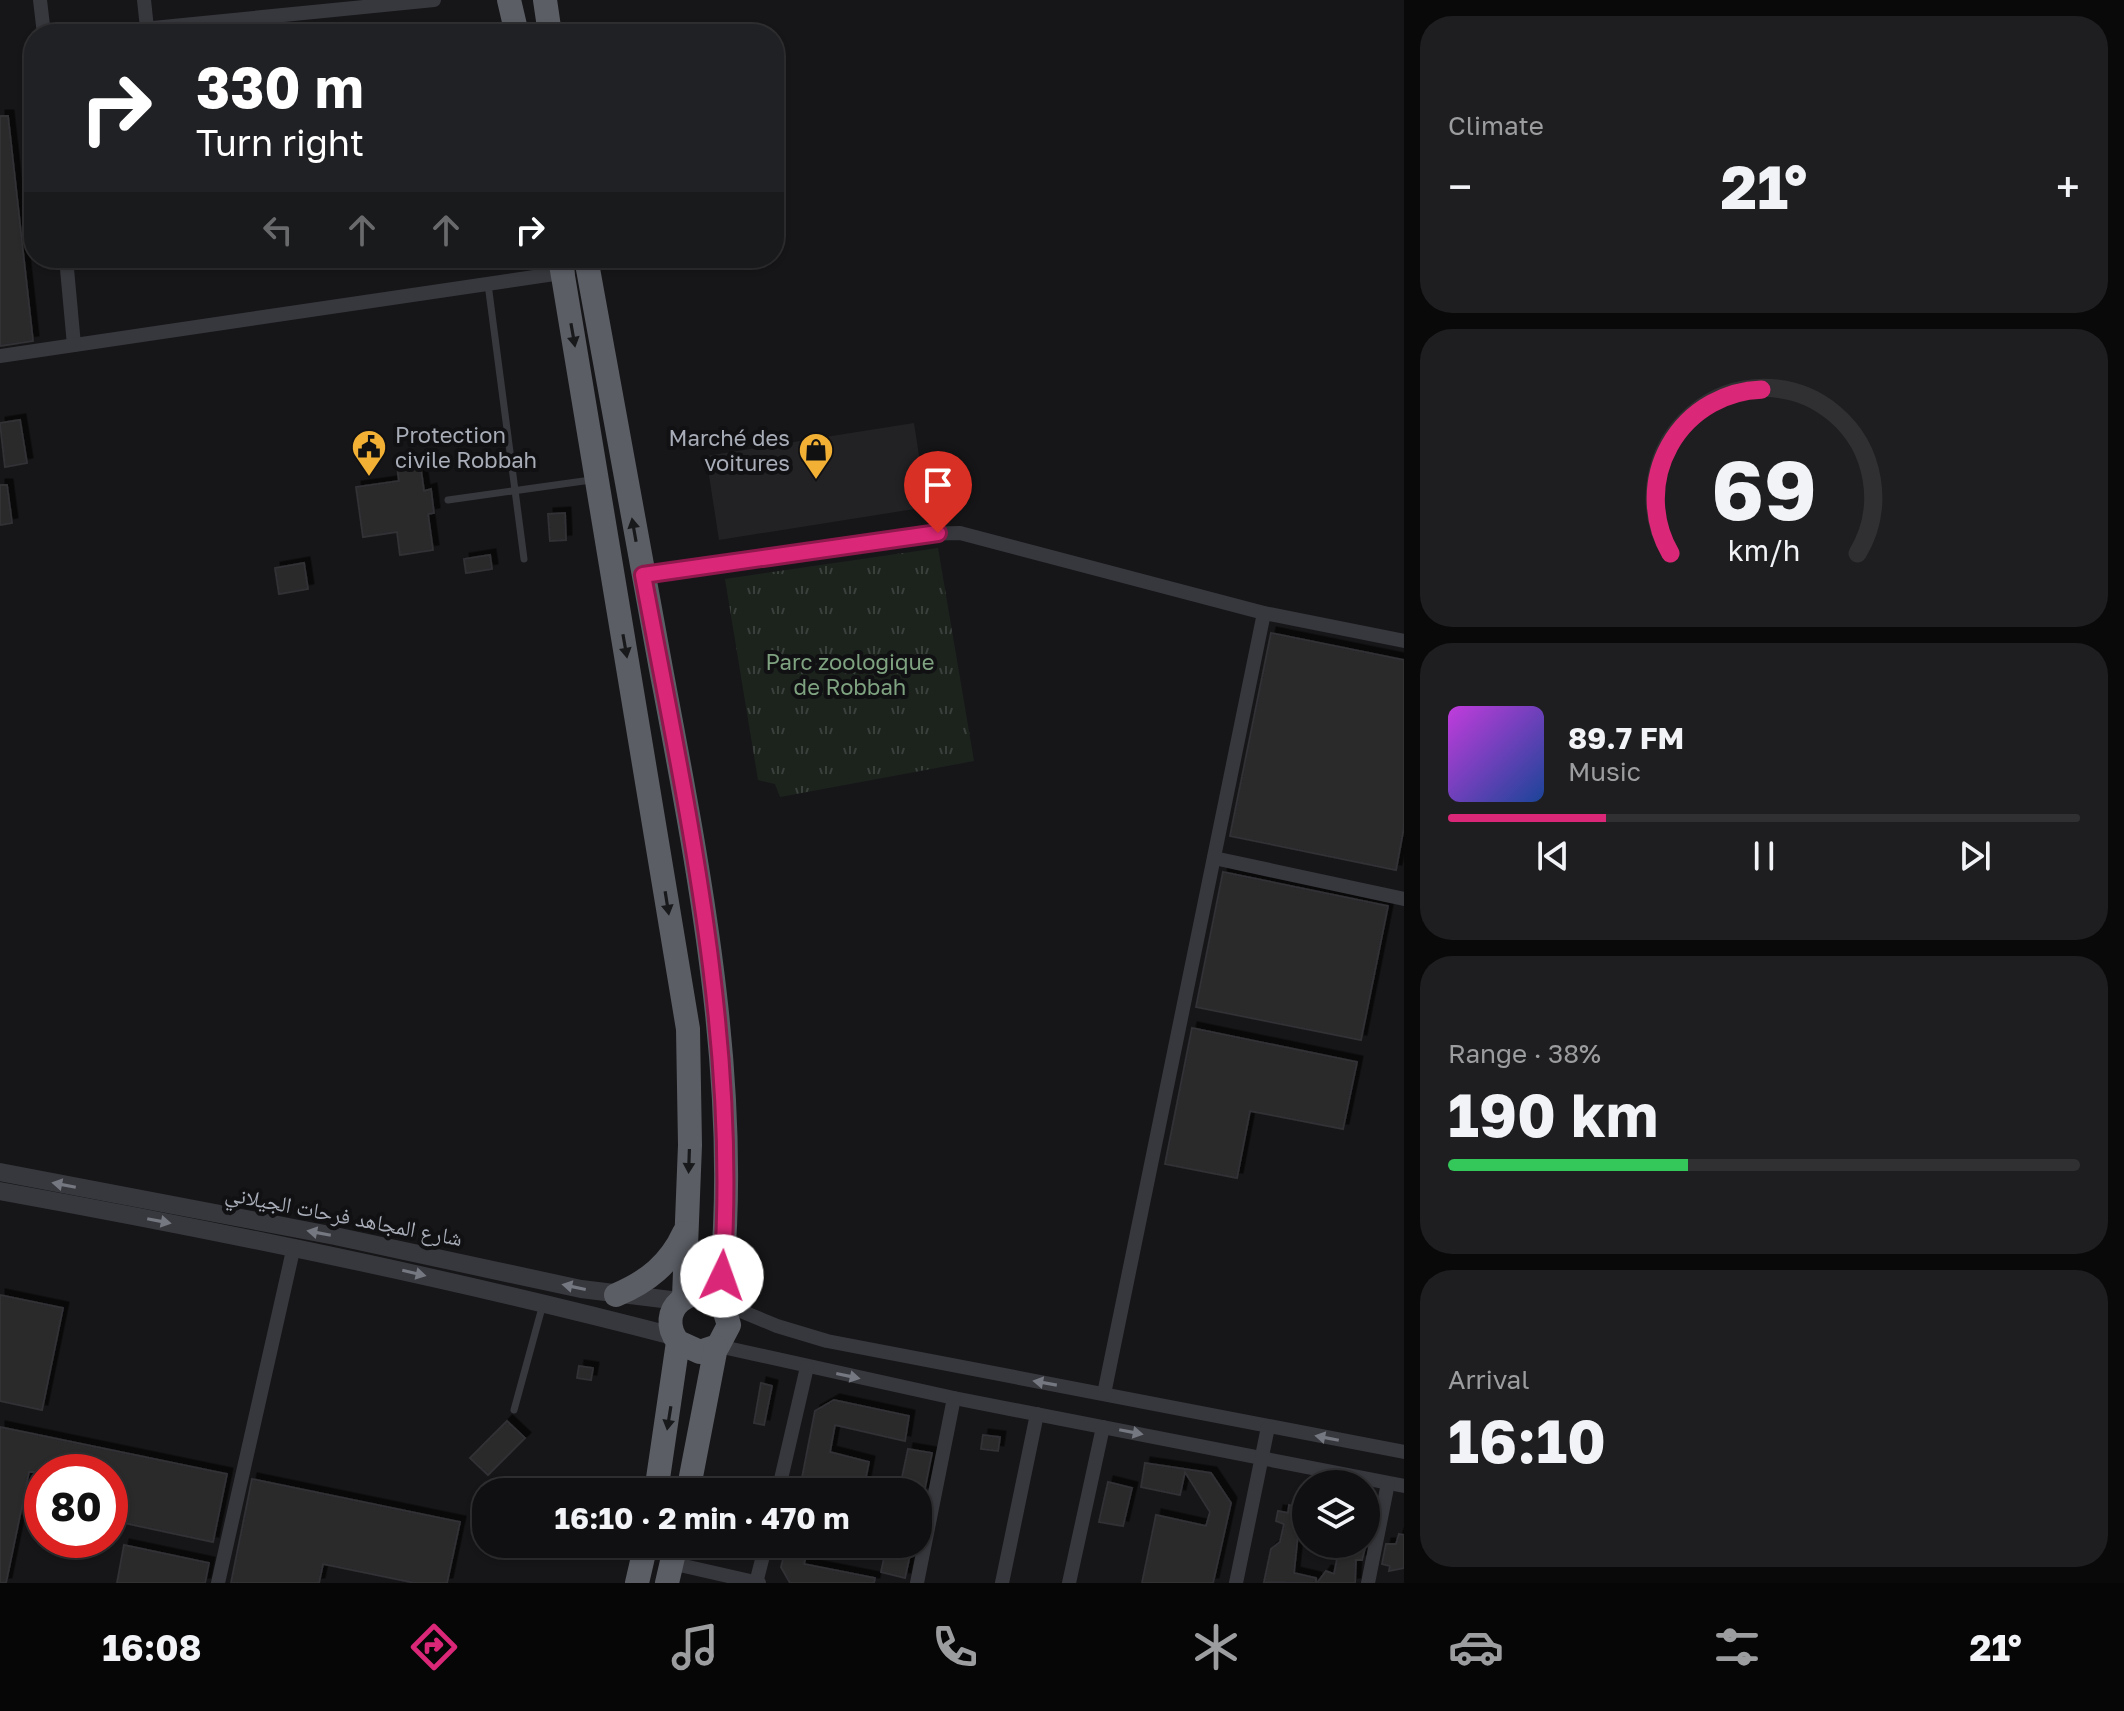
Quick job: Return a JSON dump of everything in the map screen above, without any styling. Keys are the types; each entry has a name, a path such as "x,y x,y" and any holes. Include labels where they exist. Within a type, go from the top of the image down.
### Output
{"highway":[{"path":"509,0 515,24"},
{"path":"545,0 549,24"},
{"path":"561,268 688,1029 687,1227 681,1299 671,1314 676,1339 658,1478"},
{"path":"588,268 699,881 722,1081 725,1133 721,1301 729,1325 717,1346 691,1478"},
{"path":"616,1295 635,1288 667,1262 687,1227"},
{"path":"681,1299 706,1293 721,1301"},
{"path":"676,1339 692,1351 717,1346"},
{"path":"637,1583 643,1558"}],"street":[{"path":"40,0 43,24"},
{"path":"144,0 147,24"},
{"path":"188,24 434,0"},
{"path":"67,268 74,345"},
{"path":"0,356 488,284 553,268"},
{"path":"643,575 916,534 960,533 1264,613 1404,641"},
{"path":"1104,1394 1264,613"},
{"path":"1214,858 1404,899"},
{"name":"شارع المجاهد فرحات الجيلاني","path":"0,1172 335,1236 616,1295 681,1299"},
{"name":"شارع المجاهد فرحات الجيلاني","path":"0,1191 294,1246 544,1302 676,1339"},
{"path":"218,1583 294,1246"},
{"path":"721,1301 777,1326 827,1341 1404,1452"},
{"path":"717,1346 954,1398 1404,1486"},
{"path":"781,1478 807,1367"},
{"path":"917,1583 954,1398"},
{"path":"1002,1583 1037,1414"},
{"path":"1069,1583 1103,1427"},
{"path":"1236,1583 1268,1427"},
{"path":"1368,1583 1388,1483"},
{"path":"671,1563 757,1583 763,1558"}],"lane":[{"path":"488,284 524,559"},
{"path":"448,500 597,479"},
{"path":"514,1410 544,1302"}],"shaded area":[{"name":"Marché des voitures","path":"914,423 927,507 719,540 706,456"}],"green space":[{"name":"Parc zoologique de Robbah","path":"938,548 974,761 780,797 775,784 758,780 725,579"}],"building":[{"path":"0,116 8,116 33,341 0,346"},
{"path":"20,420 27,463 5,467 0,423"},
{"path":"420,463 424,491 431,489 434,513 428,514 433,550 400,555 397,532 363,537 356,487 399,481 397,466"},
{"path":"0,485 7,485 12,523 0,525"},
{"path":"565,513 566,540 550,541 548,514"},
{"path":"490,555 492,569 466,573 464,559"},
{"path":"304,563 308,589 279,594 275,568"},
{"path":"1271,633 1404,660 1404,827 1396,870 1230,836"},
{"path":"1223,872 1388,906 1361,1040 1196,1007"},
{"path":"1192,1028 1357,1062 1343,1129 1250,1111 1237,1178 1165,1164"},
{"path":"0,1295 63,1308 42,1410 0,1401"},
{"path":"579,1366 593,1368 591,1380 577,1378"},
{"path":"761,1383 772,1386 764,1425 754,1423"},
{"path":"834,1400 909,1416 905,1441 835,1425 830,1452 869,1462 866,1478 802,1478 815,1411"},
{"path":"507,1421 525,1438 488,1475 470,1458"},
{"path":"0,1427 227,1474 213,1542 128,1524 128,1454 24,1454 24,1496 6,1583 0,1583"},
{"path":"983,1435 1000,1437 998,1451 981,1449"},
{"path":"908,1449 932,1453 927,1478 902,1478"},
{"path":"1145,1463 1211,1473 1231,1503 1213,1583 1142,1583 1156,1515 1206,1526 1210,1512 1185,1472 1180,1495 1141,1487"},
{"path":"252,1479 460,1522 447,1583 415,1583 323,1564 319,1583 231,1583"},
{"path":"1108,1482 1132,1488 1123,1526 1099,1522"},
{"path":"1289,1505 1292,1506 1294,1573 1316,1578 1316,1583 1264,1582 1271,1549 1280,1542 1284,1524 1276,1521 1278,1511 1288,1513"},
{"path":"1399,1534 1404,1535 1404,1568 1389,1571 1390,1566 1382,1564 1386,1544 1396,1544"},
{"path":"128,1546 209,1563 205,1583 117,1583 122,1558 128,1558"},
{"path":"783,1558 806,1558 804,1564 875,1578 874,1583 790,1583 781,1567"},
{"path":"884,1558 909,1558 905,1578 881,1572"},
{"path":"1337,1558 1362,1558 1356,1560 1355,1583 1317,1583 1326,1571 1334,1574"}],"place":[{"name":"Protection civile Robbah","path":"369,478"},
{"name":"Marché des voitures","path":"816,481"}],"route":[{"path":"722,1276 725,1133 722,1081 699,881 643,575 938,533"}]}
